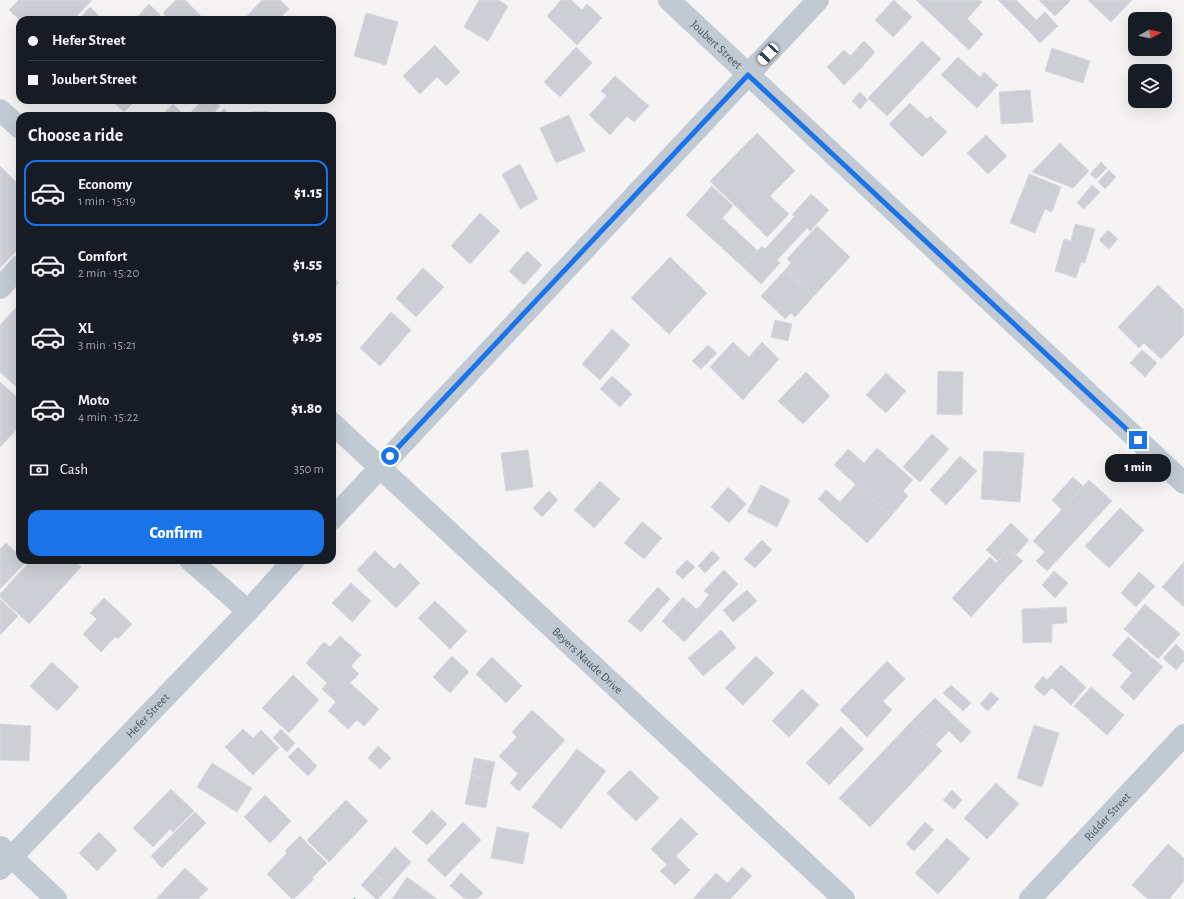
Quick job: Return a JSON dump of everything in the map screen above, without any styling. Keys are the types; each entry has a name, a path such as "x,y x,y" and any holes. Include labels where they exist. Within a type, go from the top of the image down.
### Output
{"street":[{"name":"Joubert Street","path":"668,0 1184,483"},
{"path":"336,515 818,0"},
{"path":"0,288 16,270"},
{"name":"Beyers Naude Drive","path":"336,427 844,899"},
{"path":"195,564 248,611"},
{"name":"Hefer Street","path":"4,858 248,611 290,564"},
{"name":"Ridder Street","path":"1030,899 1184,735"},
{"path":"4,858 56,899"}],"building":[{"path":"19,0 92,0 77,16 16,16 9,10"},
{"path":"176,0 185,0 201,16 166,16 163,13"},
{"path":"262,0 280,0 289,9 282,16 247,16"},
{"path":"479,0 498,0 508,6 488,41 464,27"},
{"path":"561,0 571,0 582,10 587,4 602,18 577,45 547,16"},
{"path":"894,0 912,17 893,37 875,20"},
{"path":"916,0 980,0 982,2 967,19 983,34 969,50"},
{"path":"998,0 1016,0 1036,20 1027,29"},
{"path":"1039,0 1069,0 1070,1 1055,16"},
{"path":"1088,0 1132,0 1111,22"},
{"path":"149,4 160,15 159,16 138,16"},
{"path":"90,7 99,16 82,16"},
{"path":"1045,12 1058,26 1040,43 1027,29"},
{"path":"366,13 398,22 386,65 354,56"},
{"path":"864,41 875,52 862,67 850,56"},
{"path":"922,41 941,59 887,116 868,98"},
{"path":"435,45 460,72 446,86 437,77 420,94 403,76"},
{"path":"576,47 592,63 560,97 544,82"},
{"path":"1052,48 1090,61 1083,83 1045,71"},
{"path":"844,50 862,67 844,85 827,67"},
{"path":"958,57 980,77 984,72 998,85 977,108 941,75"},
{"path":"615,76 649,106 634,122 627,116 610,135 589,115 607,96 601,91"},
{"path":"1030,90 1033,122 1001,124 999,92"},
{"path":"860,92 868,100 860,109 852,101"},
{"path":"910,103 927,119 930,116 947,132 922,157 889,124"},
{"path":"115,104 132,104 124,112"},
{"path":"173,104 181,112 165,112"},
{"path":"199,104 218,104 220,106 215,112 191,112"},
{"path":"569,115 585,151 556,163 540,128"},
{"path":"757,133 795,171 770,196 789,214 767,237 710,181"},
{"path":"986,135 1007,156 988,174 967,153"},
{"path":"1060,143 1089,171 1073,188 1032,172"},
{"path":"1101,162 1107,168 1096,179 1090,174"},
{"path":"520,164 538,199 520,209 502,174"},
{"path":"0,166 16,182 16,251 0,268"},
{"path":"1109,170 1116,177 1105,189 1098,182"},
{"path":"1029,174 1061,187 1052,212 1045,209 1035,233 1010,223"},
{"path":"1092,185 1100,192 1084,209 1077,203"},
{"path":"712,186 733,206 722,218 758,251 743,267 686,215"},
{"path":"811,194 829,210 810,231 807,228 777,260 780,263 761,284 743,267 762,246 765,249 795,216 792,215"},
{"path":"480,213 500,231 470,264 451,246"},
{"path":"1075,224 1095,229 1085,263 1081,262 1076,278 1055,271 1064,239 1071,241"},
{"path":"817,226 850,257 814,296 785,270 791,263 787,259"},
{"path":"1108,230 1118,239 1109,249 1099,240"},
{"path":"527,251 542,265 524,285 509,271"},
{"path":"670,257 707,293 669,334 631,298"},
{"path":"423,268 444,287 416,317 396,298"},
{"path":"785,270 814,296 795,317 791,313 785,319 761,296"},
{"path":"1158,285 1184,310 1184,335 1161,359 1144,343 1139,348 1118,327"},
{"path":"16,307 16,386 0,372 0,325"},
{"path":"391,312 411,330 380,366 360,348"},
{"path":"775,320 792,324 788,341 771,337"},
{"path":"612,329 630,345 600,380 582,364"},
{"path":"733,342 749,357 762,342 779,359 743,400 710,367"},
{"path":"708,345 717,353 701,369 692,361"},
{"path":"1142,350 1157,363 1145,377 1130,363"},
{"path":"938,371 963,372 962,415 937,414"},
{"path":"806,372 830,396 803,424 778,401"},
{"path":"886,373 906,391 886,413 866,395"},
{"path":"612,376 632,394 620,407 600,389"},
{"path":"0,382 16,396 16,430 0,447"},
{"path":"932,434 949,449 920,482 903,467"},
{"path":"877,448 913,480 903,491 908,496 891,516 834,465 848,449 864,463"},
{"path":"528,450 533,487 506,491 501,453"},
{"path":"984,451 1024,453 1020,502 981,499"},
{"path":"960,456 977,471 946,505 930,490"},
{"path":"1073,477 1083,486 1062,510 1052,500"},
{"path":"1089,480 1112,501 1047,571 1036,561 1045,552 1033,541"},
{"path":"600,481 620,499 594,528 574,510"},
{"path":"856,484 891,516 867,543 818,499 826,490 840,502"},
{"path":"761,485 790,500 777,527 747,512"},
{"path":"728,487 746,504 729,523 711,507"},
{"path":"549,491 558,500 542,517 533,508"},
{"path":"1120,508 1144,530 1109,568 1085,546"},
{"path":"642,522 662,538 644,559 624,543"},
{"path":"1011,523 1029,540 1016,555 1009,549 998,561 986,550"},
{"path":"762,540 772,550 755,568 744,559"},
{"path":"6,543 16,552 16,564 24,564 0,589 0,549"},
{"path":"1009,549 1023,561 1009,575 996,563"},
{"path":"375,551 394,569 400,563 420,583 396,608 357,570"},
{"path":"712,551 720,558 705,573 698,566"},
{"path":"990,557 1009,575 971,617 952,598"},
{"path":"687,560 695,567 683,579 675,572"},
{"path":"1184,562 1184,607 1162,587"},
{"path":"27,564 78,564 81,567 29,624 0,597 0,594"},
{"path":"724,570 738,584 709,615 700,606 709,595 704,591"},
{"path":"1054,571 1068,583 1055,598 1042,585"},
{"path":"1139,572 1155,586 1136,607 1121,593"},
{"path":"351,583 371,601 352,622 332,603"},
{"path":"658,587 670,599 641,632 628,621"},
{"path":"747,590 757,601 733,622 723,610"},
{"path":"683,597 696,609 700,606 709,615 684,642 662,621"},
{"path":"104,598 132,624 118,639 115,637 101,652 83,634 97,619 90,613"},
{"path":"0,599 18,616 0,635"},
{"path":"435,601 467,631 450,649 418,618"},
{"path":"1145,604 1180,634 1158,659 1124,629"},
{"path":"1066,607 1067,623 1052,624 1052,642 1023,643 1022,609"},
{"path":"721,630 736,648 703,676 688,658"},
{"path":"340,636 361,655 351,666 359,674 350,683 379,709 364,726 357,720 348,729 328,711 336,702 322,689 327,683 306,663 324,642 330,647"},
{"path":"1128,637 1163,667 1134,700 1120,687 1132,673 1112,655"},
{"path":"1176,644 1184,652 1184,661 1176,670 1163,658"},
{"path":"452,656 469,672 450,693 433,677"},
{"path":"756,656 774,673 743,705 725,688"},
{"path":"492,657 522,686 506,703 476,674"},
{"path":"887,661 905,679 883,701 892,710 867,737 840,710"},
{"path":"52,662 79,687 57,711 30,686"},
{"path":"1061,665 1086,687 1071,705 1052,688 1044,696 1034,687 1043,676 1047,680"},
{"path":"293,675 319,700 289,733 262,708"},
{"path":"951,685 971,703 963,711 943,693"},
{"path":"1091,687 1124,715 1107,735 1074,706"},
{"path":"802,689 819,705 789,737 772,721"},
{"path":"991,692 999,699 988,711 980,704"},
{"path":"935,698 971,732 961,743 949,731 935,745 911,722"},
{"path":"532,710 565,740 519,791 510,783 518,774 499,756 517,737 512,732"},
{"path":"911,722 942,751 870,827 839,798"},
{"path":"0,724 31,726 29,761 0,760"},
{"path":"1034,725 1059,733 1042,787 1017,778"},
{"path":"841,727 864,749 829,785 806,763"},
{"path":"243,729 253,738 261,730 279,748 253,775 225,747"},
{"path":"281,729 295,743 287,752 273,738"},
{"path":"378,746 391,758 380,769 368,758"},
{"path":"298,747 317,766 308,776 288,757"},
{"path":"577,749 606,771 561,829 532,807"},
{"path":"474,758 495,762 491,779 471,775"},
{"path":"212,763 252,788 237,812 197,787"},
{"path":"630,770 659,798 636,821 607,793"},
{"path":"471,775 491,779 486,808 465,804"},
{"path":"996,783 1019,804 987,839 964,818"},
{"path":"171,789 194,811 173,832 170,829 153,847 133,828"},
{"path":"952,790 962,800 954,809 943,800"},
{"path":"265,795 291,821 270,843 244,817"},
{"path":"346,800 368,821 329,862 307,840"},
{"path":"432,810 447,824 427,845 412,832"},
{"path":"195,812 206,823 162,868 151,856"},
{"path":"681,818 698,834 676,856 690,870 675,885 660,871 667,865 651,849"},
{"path":"463,822 481,840 445,877 427,860"},
{"path":"925,822 934,830 914,851 906,844"},
{"path":"497,827 529,833 523,864 491,858"},
{"path":"99,832 117,850 97,871 79,853"},
{"path":"300,836 327,863 312,878 314,879 294,899 292,899 267,874 287,853 285,851"},
{"path":"947,838 970,859 938,894 915,873"},
{"path":"1168,844 1184,858 1184,881 1169,899 1148,899 1132,885"},
{"path":"395,847 411,862 389,887 373,872"},
{"path":"742,867 752,876 730,899 693,899 716,873 727,883"},
{"path":"185,868 208,889 198,899 156,899"},
{"path":"373,872 389,887 378,899 376,899 361,885"},
{"path":"461,873 483,893 477,899 465,899 450,886"},
{"path":"407,877 437,899 392,899"}],"route":[{"path":"390,456 748,75 1138,440"}]}
